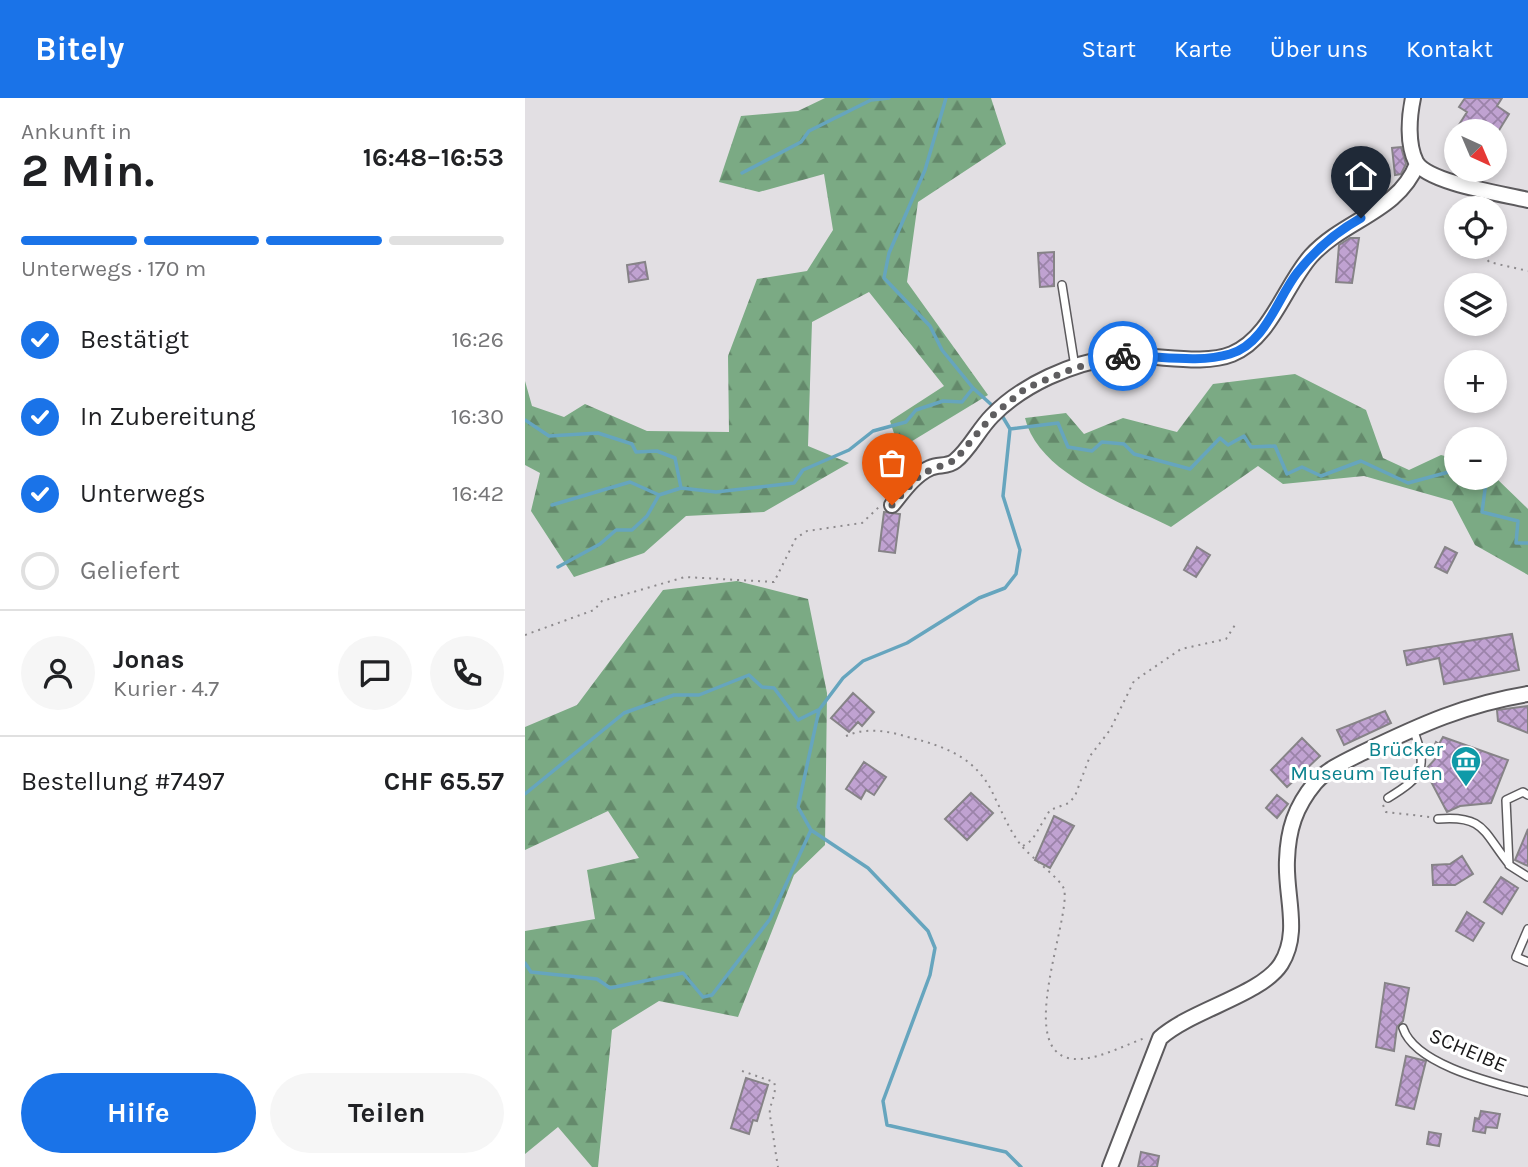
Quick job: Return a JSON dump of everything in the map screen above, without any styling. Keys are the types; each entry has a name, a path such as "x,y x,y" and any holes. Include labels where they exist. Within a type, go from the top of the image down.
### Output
{"street":[{"path":"1413,98 1409,139 1417,163 1431,175 1528,200"},
{"path":"892,505 921,474 955,460 1005,402 1026,388 1075,368 1116,357 1209,358 1232,354 1252,341 1294,276 1313,254 1342,229 1399,195 1409,182 1417,163"},
{"path":"1110,1167 1160,1038 1177,1023 1264,981 1280,965 1292,934 1288,832 1299,806 1317,780 1340,764 1413,728 1469,706 1528,694"}],"lane":[{"path":"1062,285 1075,368"},
{"path":"1388,799 1421,772 1424,759 1413,728"},
{"path":"1509,864 1506,800 1523,792 1528,795"},
{"path":"1438,819 1472,820 1483,827 1509,864 1528,877"},
{"path":"1528,929 1516,957 1528,962"},
{"name":"SCHEIBE","path":"1403,1028 1410,1042 1425,1055 1528,1091"}],"path":[{"path":"1487,259 1489,262 1528,271"},
{"path":"525,635 594,610 602,601 685,577 774,582 796,538 807,531 862,523 881,506 892,505"},
{"path":"1022,846 1032,840 1051,810 1069,803 1075,796 1090,756 1110,730 1134,681 1181,649 1226,639 1235,625"},
{"path":"846,736 869,731 898,734 946,747 964,757 989,785 1022,846 1063,888 1063,916 1050,964 1046,997 1047,1024 1055,1048 1065,1057 1079,1059 1150,1037 1160,1038"},
{"path":"1388,799 1381,807 1387,812 1438,819"},
{"path":"742,1071 774,1082 776,1088 769,1115 774,1124 778,1167"}],"green space":[{"path":"825,98 991,98 1006,144 918,202 907,282 988,395 899,449 890,421 944,386 869,292 812,322 808,446 849,463 764,512 686,516 644,553 574,577 531,511 540,473 525,465 525,381 532,406 564,417 585,404 647,431 729,432 728,356 757,279 807,271 833,230 824,174 759,192 719,182 741,116 798,111"},
{"path":"1295,374 1366,410 1383,458 1409,470 1441,455 1444,456 1444,490 1507,489 1528,509 1528,575 1475,545 1452,501 1364,476 1283,484 1258,466 1171,527 1107,497 1064,471 1033,438 1025,418 1066,413 1084,434 1123,418 1177,432 1213,384"},
{"path":"737,581 808,599 827,693 825,845 794,875 738,1017 659,1001 612,1030 598,1167 592,1167 558,1127 525,1154 525,931 595,919 587,870 639,858 608,811 525,850 525,727 577,705 663,590"}],"building":[{"path":"1465,98 1502,98 1497,106 1509,114 1506,119 1463,119 1467,112 1459,107"},
{"path":"1401,147 1406,164 1401,174 1395,175 1392,148"},
{"path":"1350,238 1359,238 1352,283 1336,282 1339,245"},
{"path":"1054,252 1054,286 1040,287 1038,253"},
{"path":"645,262 648,279 629,282 627,265"},
{"path":"884,512 900,514 895,553 879,551"},
{"path":"1197,547 1210,555 1196,577 1184,570"},
{"path":"1445,547 1457,553 1447,573 1435,567"},
{"path":"1512,634 1519,670 1444,684 1439,658 1407,665 1404,651"},
{"path":"853,693 874,712 862,726 858,722 849,732 831,718"},
{"path":"1528,706 1528,733 1498,721 1497,710"},
{"path":"1385,711 1391,723 1344,745 1337,730"},
{"name":"Brücker Museum Teufen","path":"1443,737 1508,760 1491,803 1460,806 1447,812 1427,774 1427,768 1437,757 1431,753 1436,742 1439,744"},
{"path":"1302,738 1320,756 1287,787 1271,770"},
{"path":"864,762 886,777 874,795 866,790 861,799 846,789"},
{"path":"971,793 993,813 967,840 945,819"},
{"path":"1277,795 1288,804 1277,818 1266,808"},
{"path":"1054,816 1074,826 1050,868 1035,860"},
{"path":"1528,829 1528,866 1515,860"},
{"path":"1462,856 1473,874 1455,885 1433,885 1432,865 1450,864"},
{"path":"1501,877 1518,888 1502,914 1484,902"},
{"path":"1467,912 1484,923 1473,941 1456,931"},
{"path":"1385,983 1409,988 1403,1021 1397,1027 1394,1051 1376,1047"},
{"path":"1406,1056 1426,1061 1414,1109 1396,1105"},
{"path":"746,1078 768,1085 757,1121 753,1120 749,1134 731,1128"},
{"path":"1481,1111 1500,1114 1497,1128 1486,1127 1485,1133 1473,1131 1475,1118 1479,1119"},
{"path":"1429,1132 1441,1134 1439,1146 1427,1144"},
{"path":"1141,1152 1159,1156 1157,1167 1138,1167"}],"waterway":[{"path":"742,173 801,142 809,131 871,100 889,98"},
{"path":"946,98 925,170 889,253 884,278 930,326 942,350 973,388 995,408"},
{"path":"525,420 549,436 598,433 632,444 636,452 657,451 675,458 681,488 716,492 794,483 803,470 849,450 873,431 906,422 916,410 943,401 962,402 973,388"},
{"path":"1001,414 1010,429 1003,496 1020,550 1016,574 1005,588 979,598 907,643 863,661 843,678 819,710 798,807 811,830 868,868 928,931 935,948 930,975 883,1101 887,1125 1006,1152 1021,1167"},
{"path":"1010,429 1058,423 1068,447 1092,451 1102,442 1124,444 1134,454 1190,469 1220,438 1228,445 1244,436 1251,447 1275,446 1287,474 1302,467 1321,476 1361,461 1408,483 1444,473"},
{"path":"552,505 630,482 659,495 681,488"},
{"path":"1485,490 1482,512 1518,521 1516,543 1528,543"},
{"path":"558,567 600,544 616,530 632,530 647,516 659,495"},
{"path":"525,794 624,713 674,695 699,695 749,675 762,687 774,688 798,720 818,710"},
{"path":"525,963 531,972 597,979 610,988 683,973 703,997 712,995 770,919 811,830"}],"way so far":[{"path":"892,505 929,468 947,465 955,460 1005,402 1026,388 1075,368 1123,356"}],"place":[{"name":"Brücker Museum Teufen","path":"1466,788"}],"route":[{"path":"1123,356 1209,358 1232,354 1252,341 1294,276 1313,254 1342,229 1361,218"}]}
